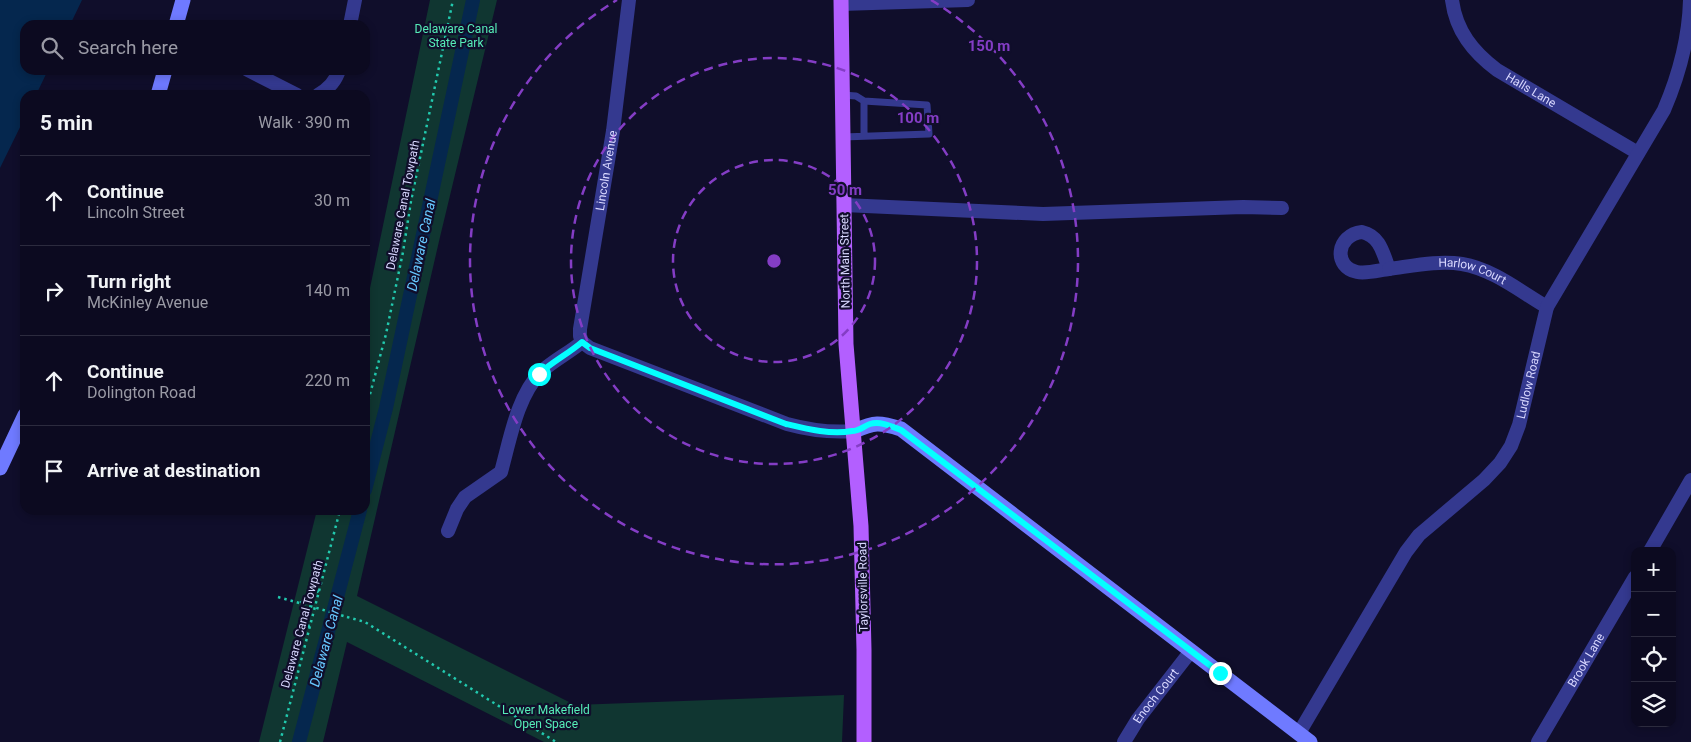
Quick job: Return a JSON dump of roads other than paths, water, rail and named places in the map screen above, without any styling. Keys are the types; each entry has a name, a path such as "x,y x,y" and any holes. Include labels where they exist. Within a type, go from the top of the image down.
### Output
{"main road":[{"name":"North Main Street","path":"841,2 846,344 854,431"},
{"name":"Taylorsville Road","path":"854,431 864,593 864,742"}],"street":[{"path":"177,20 183,0"},
{"name":"Lincoln Avenue","path":"579,344 613,131 629,0"},
{"path":"841,2 968,0"},
{"name":"Halls Lane","path":"1452,0 1462,33 1481,58 1497,70 1638,153"},
{"name":"Ludlow Road","path":"1305,738 1406,552 1419,535 1484,480 1500,463 1511,446 1518,425 1547,307 1664,110 1685,44 1690,0"},
{"path":"351,20 354,5"},
{"path":"159,90 164,75"},
{"path":"258,75 287,90"},
{"path":"326,90 333,83 337,75"},
{"path":"844,205 1043,214 1243,207 1282,208"},
{"name":"Harlow Court","path":"1389,269 1449,263 1462,264 1491,274 1547,307"},
{"path":"448,530 457,509 465,497 502,472 517,413 539,374 551,363 579,344 786,424 823,431 854,431 872,424 884,424 901,430 1305,738"},
{"path":"0,468 20,426"},
{"path":"1652,547 1691,480"},
{"name":"Brook Lane","path":"1538,742 1631,584"},
{"name":"Enoch Court","path":"1124,742 1138,718 1191,651"}],"lane":[{"path":"843,95 856,96 864,101 927,105 929,134 843,137"},
{"path":"864,101 864,136"}],"water":[{"path":"0,0 82,0 72,20 20,20 20,75 46,75 38,90 20,90 20,127 0,168"}],"waterway":[{"name":"Delaware Canal","path":"370,470 386,408 473,0"},
{"name":"Delaware Canal","path":"299,742 359,515"}],"park label":[{"name":"Delaware Canal State Park","path":"456,36"},
{"name":"Lower Makefield Open Space","path":"546,717"}]}
